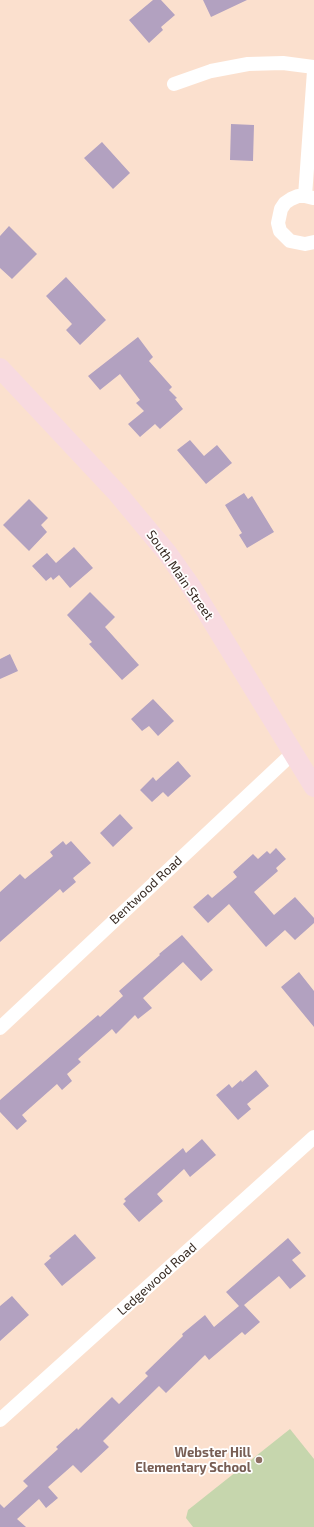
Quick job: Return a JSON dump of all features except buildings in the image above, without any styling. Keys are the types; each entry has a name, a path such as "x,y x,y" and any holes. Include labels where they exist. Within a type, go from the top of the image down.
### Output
{"main road":[{"name":"South Main Street","path":"0,368 118,494 168,554 196,595 314,787"}],"street":[{"path":"174,84 211,71 248,64 283,63 314,67"},
{"path":"314,71 310,197 298,196 285,203 281,209 278,223 280,230 290,241 305,244 314,242"},
{"name":"Bentwood Road","path":"0,1028 293,753"},
{"name":"Ledgewood Road","path":"0,1420 314,1137"}],"green space":[{"path":"290,1429 314,1459 314,1527 193,1527 186,1518 188,1510"}],"place":[{"name":"Webster Hill Elementary School","path":"259,1460"}]}
